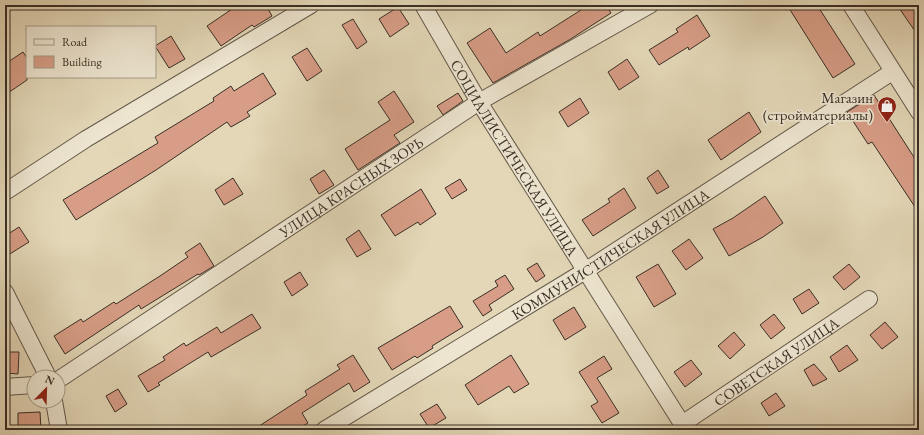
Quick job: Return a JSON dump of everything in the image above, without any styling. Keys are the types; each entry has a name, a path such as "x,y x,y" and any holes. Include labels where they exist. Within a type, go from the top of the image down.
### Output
{"street":[{"path":"5,192 86,139 311,5"},
{"name":"СОЦИАЛИСТИЧЕСКАЯ УЛИЦА","path":"423,5 479,102 684,427"},
{"name":"УЛИЦА КРАСНЫХ ЗОРЬ","path":"66,375 479,102 650,5"},
{"path":"851,5 892,72 919,112"},
{"name":"КОММУНИСТИЧЕСКАЯ УЛИЦА","path":"324,430 585,271 892,72"},
{"path":"5,292 44,369"},
{"name":"СОВЕТСКАЯ УЛИЦА","path":"684,427 869,299"},
{"path":"5,387 26,386"},
{"path":"55,409 59,430"}],"building":[{"path":"238,5 266,5 272,16 254,27 252,25 221,46 207,26"},
{"path":"577,5 606,5 611,13 569,40 493,83 467,43 490,28 506,53 538,32 540,36 581,10"},
{"path":"787,5 817,5 855,64 833,78"},
{"path":"897,5 919,5 919,37"},
{"path":"398,7 409,24 390,37 379,19"},
{"path":"697,15 710,36 689,50 688,47 659,65 649,50 678,32 676,29"},
{"path":"353,19 367,42 357,49 342,25"},
{"path":"171,36 185,59 169,68 156,45"},
{"path":"307,48 322,71 307,81 292,57"},
{"path":"23,52 26,56 27,80 5,95 5,64"},
{"path":"627,59 639,77 619,90 608,72"},
{"path":"263,73 276,94 247,112 250,116 231,127 227,122 156,170 76,220 63,200 158,143 155,137 214,101 213,98 231,86 234,91"},
{"path":"394,91 414,122 394,135 400,143 358,170 345,149 390,120 378,102"},
{"path":"458,93 463,101 443,115 437,106"},
{"path":"874,95 919,165 919,213 872,142 868,144 847,112"},
{"path":"580,98 589,113 568,127 559,112"},
{"path":"749,112 761,132 721,160 708,140"},
{"path":"324,170 334,185 319,194 310,179"},
{"path":"658,170 669,187 657,194 647,178"},
{"path":"233,178 243,194 224,205 215,190"},
{"path":"460,179 467,190 452,199 445,188"},
{"path":"624,188 636,208 593,236 582,220 610,202 608,199"},
{"path":"421,189 436,214 420,225 418,222 395,236 381,215"},
{"path":"765,196 783,223 763,237 729,256 713,229 733,218"},
{"path":"19,227 29,242 5,257 5,236"},
{"path":"359,230 371,249 357,257 346,239"},
{"path":"689,239 703,258 686,270 672,251"},
{"path":"200,243 214,266 199,275 198,274 141,309 139,305 65,354 54,336 81,319 83,322 114,302 116,304 160,276 188,257 185,253"},
{"path":"537,263 545,276 536,282 527,269"},
{"path":"658,264 676,294 654,307 636,277"},
{"path":"849,264 860,277 844,290 833,277"},
{"path":"300,272 308,285 292,296 284,282"},
{"path":"505,275 514,289 489,305 492,310 483,316 473,301 498,286 495,281"},
{"path":"809,289 819,303 802,314 793,299"},
{"path":"450,306 463,327 432,346 433,348 417,358 415,356 392,370 378,348"},
{"path":"574,307 586,327 565,340 553,320"},
{"path":"252,314 261,328 211,357 208,352 158,383 160,385 148,392 138,376 165,360 163,357 184,343 186,346 217,327 221,333"},
{"path":"774,314 785,328 771,339 760,325"},
{"path":"885,322 898,337 882,349 870,335"},
{"path":"734,332 745,345 730,359 718,346"},
{"path":"847,345 858,360 839,372 830,357"},
{"path":"5,352 19,352 18,374 5,373"},
{"path":"353,355 370,382 354,392 349,383 302,413 308,423 296,430 253,430 307,395 305,391 340,369 337,365"},
{"path":"511,355 529,384 514,393 509,386 478,405 465,385"},
{"path":"604,356 612,369 597,378 619,413 602,423 591,406 598,402 579,372"},
{"path":"691,360 702,374 685,387 674,372"},
{"path":"814,364 827,379 813,386 804,370"},
{"path":"118,389 127,404 115,412 106,396"},
{"path":"776,393 785,406 769,416 761,403"},
{"path":"437,404 446,418 429,428 420,414"},
{"path":"40,412 41,430 18,430 18,413"}],"place":[{"name":"Магазин (стройматериалы)","path":"887,123"}]}
